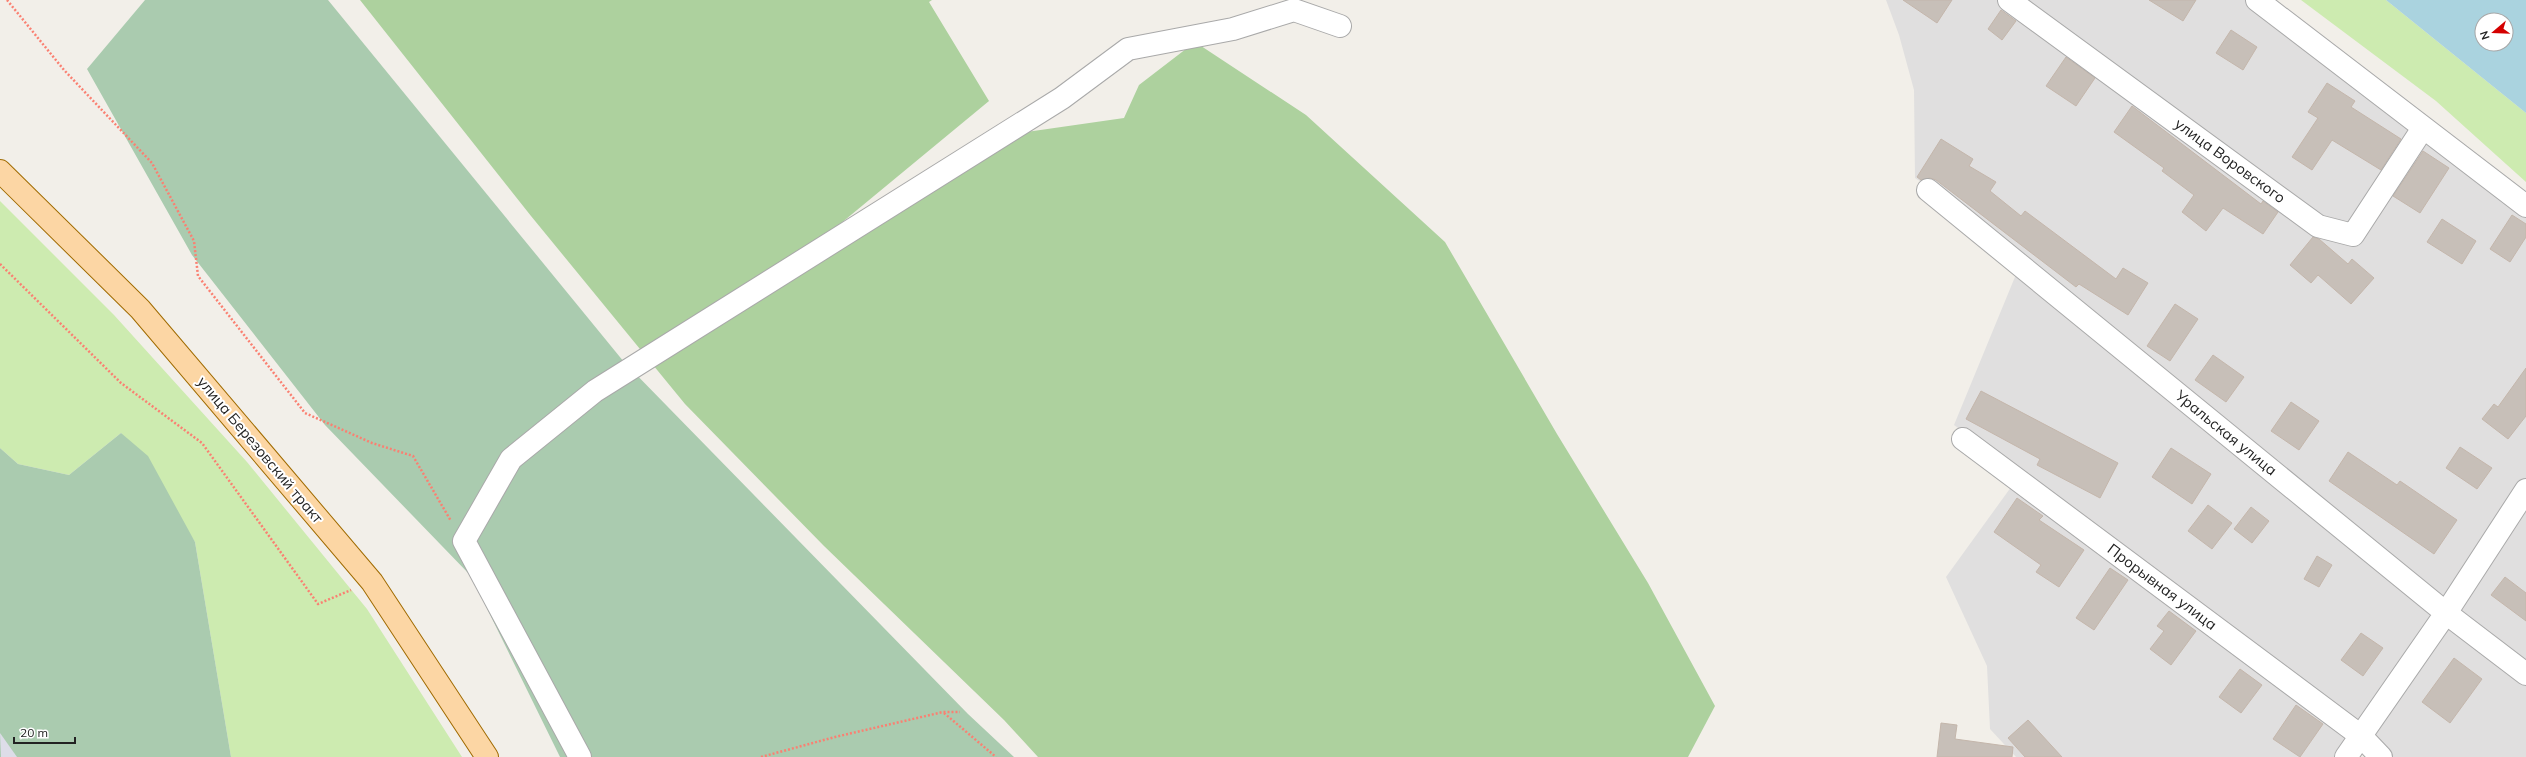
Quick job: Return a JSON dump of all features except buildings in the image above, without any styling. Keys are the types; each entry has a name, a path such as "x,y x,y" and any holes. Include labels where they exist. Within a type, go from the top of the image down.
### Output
{"main road":[{"name":"улица Березовский тракт","path":"0,170 140,309 372,582 486,757"}],"street":[{"name":"улица Воровского","path":"2009,0 2318,226 2353,235 2422,128"},
{"path":"2257,0 2422,128 2526,206"},
{"path":"580,757 464,541 511,459 595,391 1062,98 1128,49 1233,29 1294,10 1340,26"},
{"name":"Уральская улица","path":"1928,190 2446,613 2526,674"},
{"name":"Прорывная улица","path":"1963,439 2361,736 2381,757"},
{"path":"2346,757 2446,613 2526,490"}],"path":[{"path":"7,0 64,70 152,163 194,242 198,276 305,413 372,443 413,456 464,541"},
{"path":"0,264 121,383 202,443 318,604 372,582"},
{"path":"943,712 996,757"},
{"path":"761,757 835,737 943,712 960,712"}],"shaded area":[{"path":"1886,0 1999,0 2356,241 2430,123 2526,203 2526,479 2444,606 1936,191 1915,178 1914,90 1899,35"},
{"path":"2019,0 2267,0 2423,118 2351,231 2321,225"},
{"path":"2017,272 2440,614 2360,729 1954,425"},
{"path":"2014,483 2355,738 2340,757 2016,757 1990,729 1987,666 1946,577"},
{"path":"2526,497 2526,670 2453,614"},
{"path":"2449,621 2526,680 2526,757 2389,757 2368,734"},
{"path":"0,733 17,757 1,757"}],"green space":[{"path":"145,0 328,0 624,362 968,714 1014,757 560,757 471,576 325,425 192,255 87,69"},
{"path":"360,0 932,0 929,2 989,101 834,229 1013,134 1124,118 1139,85 1195,42 1306,115 1445,242 1557,434 1648,583 1715,706 1688,757 1038,757 1004,720 824,546 685,404 531,216"},
{"path":"2301,0 2386,0 2526,113 2526,182 2436,101"},
{"path":"0,201 114,315 247,462 367,609 462,757 231,757 195,542 121,433 69,475 18,464 0,448"},
{"path":"121,433 148,456 195,542 231,757 0,757 0,448 18,464 69,475"}],"water":[{"path":"2386,0 2526,0 2526,113"}]}
